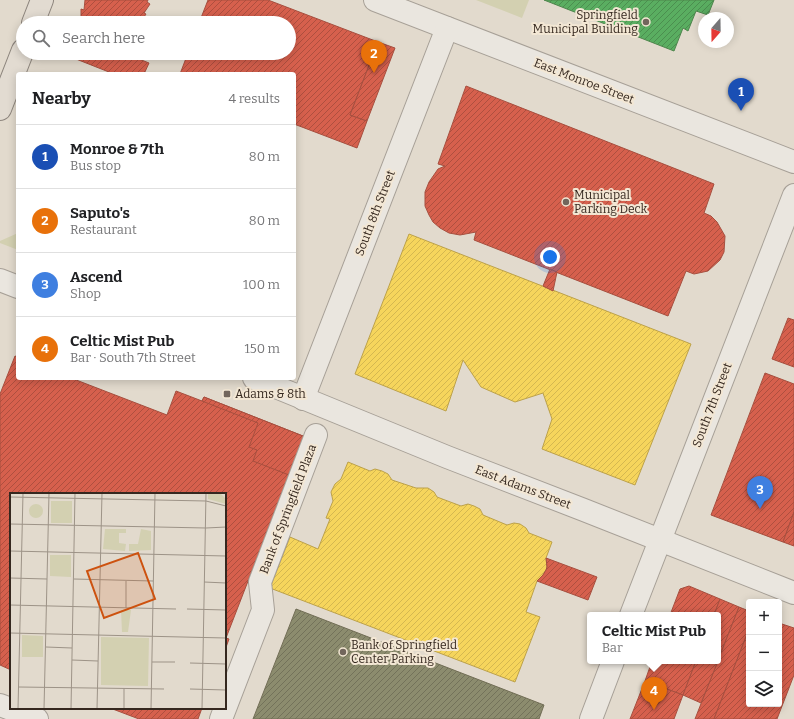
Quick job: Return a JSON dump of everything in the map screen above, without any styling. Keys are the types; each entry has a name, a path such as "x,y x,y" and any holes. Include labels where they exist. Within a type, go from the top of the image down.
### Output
{"main road":[{"path":"36,16 42,0"},
{"path":"0,109 19,60"}],"street":[{"name":"East Monroe Street","path":"375,0 794,162"},
{"name":"South 8th Street","path":"303,399 448,28"},
{"name":"South 7th Street","path":"632,612 794,195"},
{"path":"0,280 16,286"},
{"name":"East Adams Street","path":"259,380 447,457 794,593"},
{"name":"Bank of Springfield Plaza","path":"226,706 263,610 260,582 316,435"},
{"path":"591,719 612,664"},
{"path":"0,705 10,709"},
{"path":"11,709 37,719"},
{"name":"Bank of Springfield Plaza","path":"221,719 225,709"}],"shaded area":[{"path":"476,0 529,0 522,18"},
{"path":"16,234 16,249 0,243 0,241"}],"building: Homes":[{"path":"409,234 691,344 635,485 542,449 552,419 543,393 515,402 481,387 463,360 446,411 355,374"},
{"path":"348,462 370,471 375,469 382,471 388,474 392,480 416,488 428,488 434,492 437,497 461,506 468,504 474,506 480,509 483,515 507,525 514,523 520,524 526,528 529,533 552,542 546,558 546,570 537,581 526,612 540,617 515,682 270,588 290,537 318,549 330,519 326,518 333,501 331,492 335,484 341,479"}],"building: Shops":[{"path":"85,0 148,0 147,2 150,4 144,13 146,14 145,16 81,16 81,9 84,10"},
{"path":"208,0 268,0 378,42 350,115 367,121 357,148 296,125 296,72 181,72 185,60 296,60 296,16 202,16"},
{"path":"378,42 395,48 367,121 350,115"},
{"path":"79,60 142,60 149,63 145,72 109,72"},
{"name":"Municipal Parking Deck","path":"466,86 714,184 704,213 711,216 717,222 725,236 724,252 720,260 708,271 694,274 686,271 668,316 474,240 476,232 460,235 449,233 440,228 433,222 425,206 425,192 429,182 438,169 445,166 438,164"},
{"path":"550,269 557,272 553,291 543,286"},
{"path":"788,318 794,320 794,367 772,359"},
{"path":"15,356 16,380 76,380 167,415 176,391 202,401 204,397 308,438 271,534 267,532 226,638 226,493 10,493 10,670 0,665 0,394"},
{"path":"765,373 794,384 794,512 783,542 711,515"},
{"path":"204,397 308,438 271,534 267,532 289,475 253,461 257,450 249,447 258,423 202,401"},
{"path":"794,512 794,546 783,542"},
{"path":"546,558 597,577 588,600 537,581 546,570"},
{"path":"689,586 720,599 715,612 671,612 680,589"},
{"path":"720,599 739,607 721,652 721,612 715,612"},
{"path":"739,607 746,610 746,637 714,719 695,719 717,664 721,664 721,653"},
{"path":"782,624 794,628 794,675 782,706"},
{"path":"746,637 746,707 782,707 777,719 714,719"},
{"path":"226,638 229,639 226,647"},
{"path":"651,664 695,664 683,695 645,681"},
{"path":"695,664 717,664 701,703 683,695"},
{"path":"645,681 683,695 674,719 630,719"},
{"path":"113,709 202,709 198,719 139,719"}],"building: Public":[{"name":"Springfield Municipal Building","path":"544,0 714,0 709,12 696,11 688,31 683,28 674,51"}],"building: Industry":[{"name":"Bank of Springfield Center Parking","path":"296,609 544,705 539,719 253,719"}],"place":[{"name":"Springfield Municipal Building","path":"646,22"},
{"name":"Saputo's","path":"374,73"},
{"name":"Monroe & 7th","path":"741,111"},
{"name":"Municipal Parking Deck","path":"566,202"},
{"name":"Adams & 8th","path":"227,394"},
{"name":"Ascend","path":"760,509"},
{"name":"Bank of Springfield Center Parking","path":"343,652"},
{"name":"Celtic Mist Pub","path":"654,710"}]}
